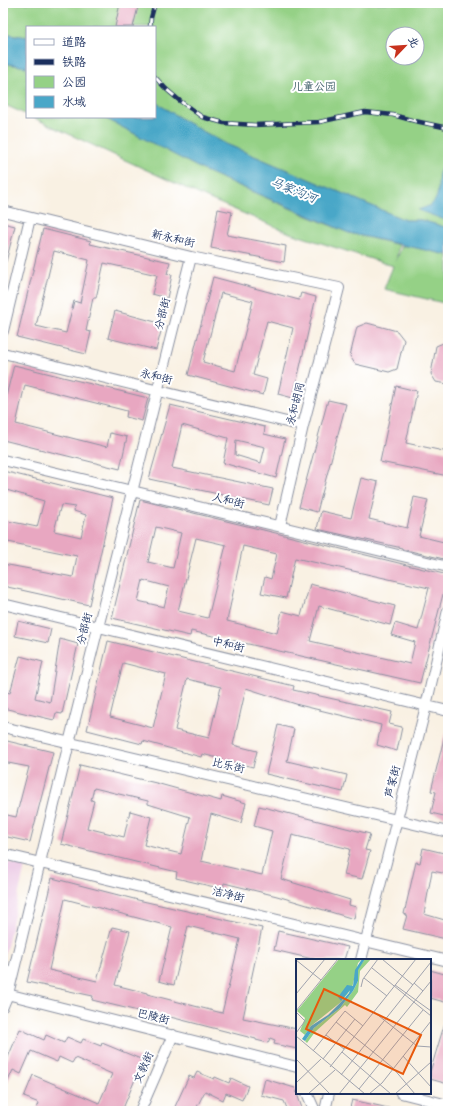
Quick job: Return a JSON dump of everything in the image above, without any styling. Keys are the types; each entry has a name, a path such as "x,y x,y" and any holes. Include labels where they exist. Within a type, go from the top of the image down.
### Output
{"street":[{"name":"新永和街","path":"3,211 191,257 339,288"},
{"path":"3,331 30,218"},
{"name":"分部街","path":"3,1006 191,257"},
{"name":"永和胡同","path":"280,526 303,426 339,288"},
{"name":"永和街","path":"3,353 303,426"},
{"name":"人和街","path":"3,460 448,567"},
{"name":"中和街","path":"3,604 448,711"},
{"name":"芦家街","path":"361,959 426,706 448,610"},
{"name":"比乐街","path":"3,727 448,832"},
{"name":"洁净街","path":"3,854 448,961"},
{"name":"巴陵街","path":"6,994 173,1035 296,1068"},
{"name":"文教街","path":"140,1111 173,1035"},
{"path":"307,1094 315,1111"},
{"path":"325,1111 329,1094"},
{"path":"405,1094 448,1104"}],"shaded area":[{"path":"3,862 25,866 3,963"}],"green space":[{"name":"儿童公园","path":"3,3 448,3 448,228 421,220 405,220 226,144 188,123 156,103 156,26 26,26 26,37 3,33"},
{"path":"3,63 26,67 26,115 3,104"},
{"path":"34,118 105,118 205,171 312,218 349,233 399,245 396,261 402,246 448,255 448,304 384,289 393,266 290,233 207,198"}],"water":[{"path":"3,33 26,37 26,67 3,63"},
{"name":"马家沟河","path":"156,103 188,123 226,144 405,220 421,220 448,228 448,255 349,233 205,171 105,118 156,118"},
{"path":"448,163 448,221 418,210 433,203 438,193 440,171"}],"building":[{"path":"120,3 139,3 133,26 115,26"},
{"path":"218,209 232,212 227,235 286,246 284,262 211,248"},
{"path":"3,223 15,226 6,262 3,262"},
{"path":"43,229 91,241 90,244 170,262 167,274 172,275 167,298 152,294 157,275 104,263 96,298 93,298 86,331 91,332 86,354 17,337","holes":["54,251 89,260 80,303 74,301 66,333 36,326"]},
{"path":"213,277 299,300 301,293 316,297 293,398 278,394 293,328 267,321 253,375 267,379 263,395 188,375","holes":["221,293 253,301 235,371 203,362"]},
{"path":"115,311 163,324 156,350 108,338"},
{"path":"367,323 397,331 404,340 397,369 389,372 355,364 350,356 357,327"},
{"path":"448,341 448,384 436,382 431,374 436,346"},
{"path":"14,365 148,398 142,421 126,417 127,411 25,385 16,424 107,447 110,433 127,437 120,469 3,440 3,408"},
{"path":"396,386 417,391 406,443 448,452 448,476 380,462"},
{"path":"328,400 346,404 317,512 299,507"},
{"path":"170,405 265,427 264,434 285,439 276,478 223,463 228,438 182,425 172,468 273,489 269,505 149,479","holes":["236,440 265,447 261,463 235,455"]},
{"path":"3,471 113,498 89,605 3,586 3,564 73,577 77,556 3,541 3,520 37,527 44,501 3,489","holes":["61,505 75,507 74,511 86,515 81,537 54,531"]},
{"path":"361,478 378,482 369,519 407,528 414,497 428,500 419,536 448,543 448,560 317,529 321,511 351,518"},
{"path":"140,500 448,575 420,683 191,631 190,636 112,618","holes":["156,527 181,533 173,568 148,562","196,538 226,545 208,618 178,611","243,546 277,554 271,579 265,577 261,593 286,598 295,558 429,588 418,630 395,623 391,635 415,642 410,664 310,641 319,606 390,625 395,606 310,584 301,616 282,611 277,633 227,621","143,580 169,587 164,607 138,601"]},
{"path":"18,621 51,629 48,643 15,636"},
{"path":"60,639 78,644 62,714 56,713 54,720 3,708 3,691 10,693 20,656 43,662 35,698 50,702"},
{"path":"108,641 294,686 293,690 392,712 389,724 402,727 397,751 377,745 381,725 299,705 246,688 233,745 257,751 253,767 202,754 201,757 143,741 142,744 87,730","holes":["123,663 166,674 153,728 110,717","187,679 221,687 209,738 175,730"]},
{"path":"278,725 294,729 287,761 347,775 343,792 266,774"},
{"path":"445,734 448,734 448,817 431,813 436,792 431,791"},
{"path":"3,740 53,752 30,842 3,836 3,814 16,817 29,767 3,762"},
{"path":"80,765 156,783 221,801 222,796 246,803 241,823 211,814 201,861 262,875 272,831 254,826 259,806 370,834 365,850 370,851 362,879 344,875 350,849 292,835 281,879 350,900 349,905 356,907 354,919 277,896 224,883 223,889 176,878 177,872 61,844","holes":["94,788 148,801 148,804 190,817 181,854 144,845 151,817 130,811 124,837 87,828 94,801 91,800"]},
{"path":"423,848 448,854 448,874 432,871 424,914 448,921 446,939 403,929 407,915 404,914 416,862 420,863"},
{"path":"52,878 138,900 262,928 243,1018 296,1029 296,1049 274,1044 275,1040 270,1038 268,1043 143,1010 142,1012 92,1000 93,996 27,982","holes":["65,899 172,927 159,981 174,985 188,926 240,939 222,1013 115,985 130,931 112,927 97,981 49,970"]},
{"path":"278,931 348,947 344,959 313,959 274,950"},
{"path":"431,970 448,975 448,1003 431,998"},
{"path":"446,1019 448,1019 448,1084 431,1079 431,1069"},
{"path":"20,1029 44,1040 46,1035 64,1043 67,1037 81,1043 83,1039 101,1046 102,1043 143,1060 122,1111 36,1111 39,1103 24,1097 33,1075 99,1103 112,1074 75,1058 72,1063 59,1057 57,1062 31,1051 21,1074 13,1070 3,1092 3,1069"},
{"path":"197,1072 229,1083 231,1078 248,1086 242,1100 226,1093 223,1100 205,1091 195,1111 173,1111 189,1076 194,1078"},
{"path":"265,1079 295,1088 303,1111 288,1111 284,1101 261,1095"},
{"path":"352,1100 389,1108 388,1111 349,1111"}],"railway":[{"path":"150,26 155,3"},
{"path":"156,78 180,101 202,117 224,123 255,125 319,122 365,112 393,115 448,128"}]}
